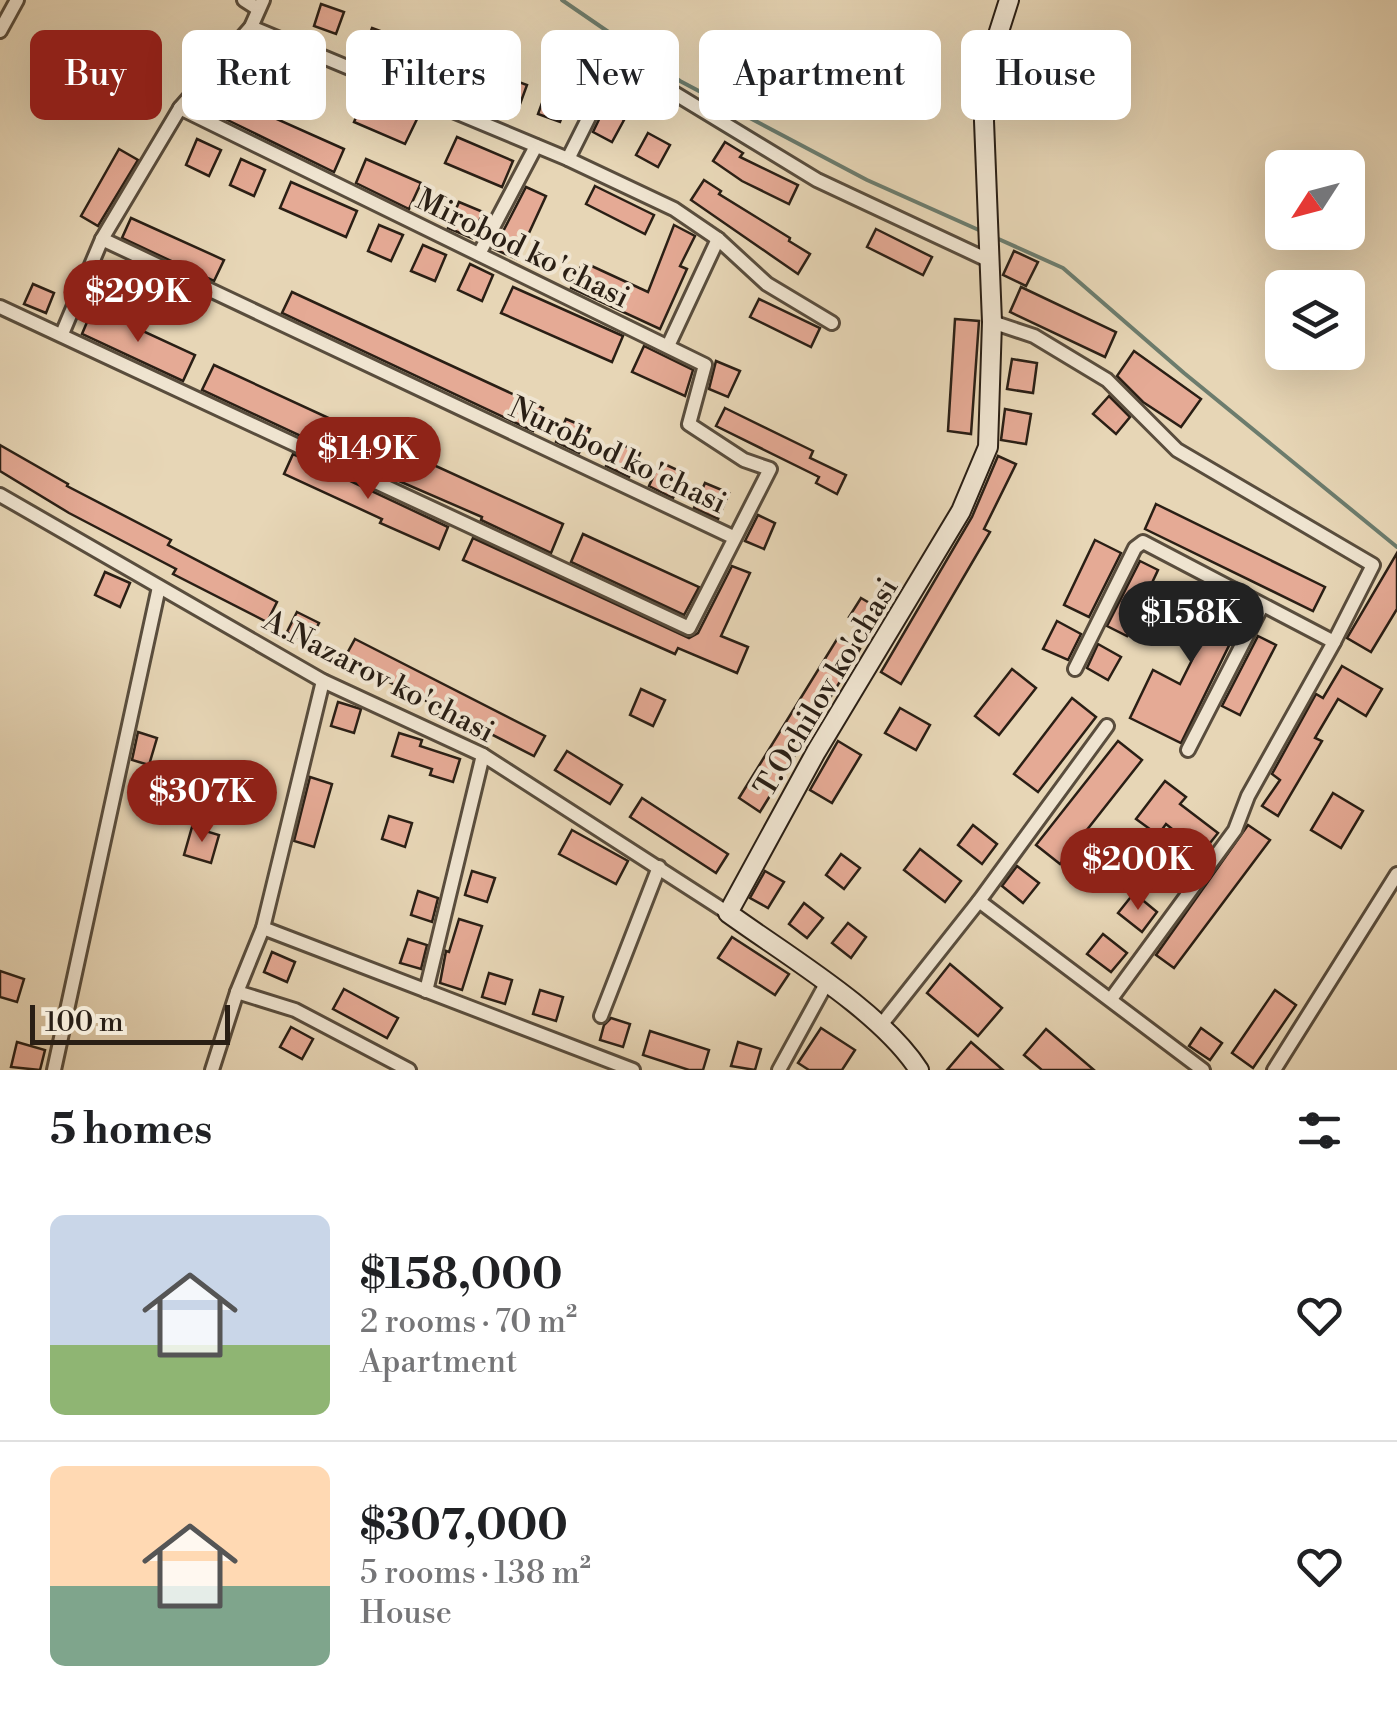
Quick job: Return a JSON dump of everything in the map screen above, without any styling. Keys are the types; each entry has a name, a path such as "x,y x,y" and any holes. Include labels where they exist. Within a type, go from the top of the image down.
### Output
{"main road":[{"name":"T.Ochilov ko'chasi","path":"728,913 816,752 961,511 988,448 992,322 984,121 988,66 1010,0"},
{"path":"728,913 881,1025 919,1070"}],"street":[{"path":"0,31 17,0"},
{"path":"62,334 102,239 180,108 251,27 261,4 244,0"},
{"path":"251,27 568,159 674,208 718,239 767,284 832,323"},
{"path":"568,159 610,75 616,67 628,65 817,180 989,252"},
{"name":"Mirobod ko'chasi","path":"180,108 706,365 688,424 744,460 770,469 733,537"},
{"path":"480,254 536,146"},
{"name":"Nurobod ko'chasi","path":"102,239 733,537"},
{"path":"668,346 718,239"},
{"path":"0,307 689,628 733,537"},
{"path":"992,322 1034,336 1107,380 1177,450 1373,565 1248,796 1234,830 1111,1000"},
{"name":"A.Nazarov ko'chasi","path":"0,496 323,681 483,755 728,913"},
{"path":"1074,669 1135,548 1143,542 1334,642"},
{"path":"54,1070 159,587"},
{"path":"1188,750 1262,606"},
{"path":"212,1070 237,992 264,928 323,681"},
{"path":"881,1025 979,901 1107,726"},
{"path":"426,991 483,755"},
{"path":"602,1016 659,867"},
{"path":"1274,1070 1397,874"},
{"path":"979,901 1203,1070"},
{"path":"264,928 633,1070"},
{"path":"780,1070 826,984"},
{"path":"237,992 296,1010 410,1070"}],"building":[{"path":"321,4 344,12 336,34 314,26"},
{"path":"227,120 279,120 344,149 334,172"},
{"path":"355,120 417,120 405,144"},
{"path":"599,120 624,120 612,142 593,132"},
{"path":"648,133 670,145 658,167 636,155"},
{"path":"457,137 513,161 502,187 445,163"},
{"path":"197,139 221,150 209,176 186,165"},
{"path":"725,142 743,153 740,157 798,185 789,204 742,181 713,161"},
{"path":"119,149 138,160 98,226 81,216"},
{"path":"241,159 265,170 254,196 230,185"},
{"path":"366,159 421,183 409,209 356,183"},
{"path":"704,180 810,254 798,274 691,200"},
{"path":"291,182 357,211 346,237 280,208"},
{"path":"595,186 654,215 645,234 586,204"},
{"path":"526,187 546,196 517,259 494,249"},
{"path":"459,202 483,212 472,238 448,228"},
{"path":"131,218 224,260 214,281 122,238"},
{"path":"379,225 403,235 391,261 368,251"},
{"path":"674,225 695,236 680,266 687,269 660,329 571,288 583,262 648,292"},
{"path":"876,229 932,257 923,275 867,247"},
{"path":"423,245 446,255 435,281 411,271"},
{"path":"1014,251 1038,262 1026,286 1003,275"},
{"path":"470,264 493,275 482,301 458,290"},
{"path":"33,284 54,293 46,313 24,304"},
{"path":"513,287 623,336 612,362 501,313"},
{"path":"1021,287 1116,332 1105,357 1010,312"},
{"path":"292,292 543,408 533,431 282,313"},
{"path":"759,299 820,328 811,347 750,317"},
{"path":"93,308 195,355 183,381 82,334"},
{"path":"955,319 979,321 971,434 948,431"},
{"path":"644,346 693,370 685,396 632,372"},
{"path":"1134,351 1201,399 1181,427 1143,402 1117,376"},
{"path":"1012,359 1037,363 1033,393 1007,389"},
{"path":"716,361 740,371 728,397 709,389"},
{"path":"214,365 361,433 350,459 202,390"},
{"path":"1109,396 1130,417 1116,434 1093,414"},
{"path":"725,408 813,451 810,458 846,475 837,494 816,483 819,477 716,426"},
{"path":"1005,409 1031,414 1026,444 1001,440"},
{"path":"566,419 590,429 579,453 556,442"},
{"path":"381,441 563,524 551,553 481,520 482,517 369,468"},
{"path":"616,442 640,453 629,477 606,466"},
{"path":"0,445 67,486 171,540 168,545 277,602 267,622 173,574 176,569 69,513 0,471"},
{"path":"293,454 448,527 439,549 284,474"},
{"path":"998,456 1016,464 984,529 990,532 901,684 881,672 972,517"},
{"path":"660,462 684,473 673,498 649,486"},
{"path":"705,483 729,493 718,519 694,508"},
{"path":"1156,504 1325,587 1313,611 1145,529"},
{"path":"758,515 775,523 764,549 745,541"},
{"path":"583,534 699,587 684,615 571,562"},
{"path":"473,538 689,638 698,633 732,566 750,573 721,636 748,647 737,673 678,648 675,654 463,560"},
{"path":"1095,540 1121,553 1089,617 1064,605"},
{"path":"1397,553 1397,609 1371,652 1347,638"},
{"path":"1140,561 1158,570 1127,636 1107,626"},
{"path":"105,572 130,583 120,607 95,595"},
{"path":"1196,584 1247,609 1181,743 1130,718 1153,670 1180,684 1205,634 1178,621"},
{"path":"861,598 883,611 871,630 849,617"},
{"path":"297,612 319,623 308,643 287,632"},
{"path":"1057,621 1081,634 1068,660 1043,649"},
{"path":"839,636 860,649 760,812 739,798"},
{"path":"1258,636 1276,645 1240,715 1222,706"},
{"path":"355,639 545,736 534,756 344,659"},
{"path":"1098,644 1121,657 1108,680 1087,668"},
{"path":"1342,666 1382,689 1366,716 1338,699 1315,738 1322,741 1278,816 1262,806 1280,780 1272,774 1316,694 1323,698"},
{"path":"1012,669 1036,688 999,735 975,716"},
{"path":"641,689 665,700 653,726 630,715"},
{"path":"1072,698 1096,717 1038,792 1014,774"},
{"path":"338,702 361,709 354,733 331,726"},
{"path":"900,708 930,725 916,750 885,733"},
{"path":"138,732 157,738 149,765 132,760"},
{"path":"399,733 422,740 420,746 460,759 453,782 430,775 432,769 392,756"},
{"path":"838,741 861,755 832,803 810,790"},
{"path":"1118,741 1142,760 1060,864 1036,845"},
{"path":"567,751 622,785 610,804 555,770"},
{"path":"310,777 332,784 314,847 294,841"},
{"path":"1165,781 1186,797 1180,804 1218,833 1202,853 1166,824 1158,835 1136,819"},
{"path":"1333,793 1363,811 1341,848 1311,830"},
{"path":"642,798 728,854 716,873 630,817"},
{"path":"389,816 412,823 405,847 382,839"},
{"path":"973,825 997,844 982,864 958,845"},
{"path":"1248,825 1270,840 1174,968 1156,955"},
{"path":"192,827 219,835 211,863 184,855"},
{"path":"572,830 628,861 616,884 559,854"},
{"path":"920,849 961,881 945,902 904,870"},
{"path":"841,854 860,868 844,889 826,875"},
{"path":"1017,866 1039,883 1023,903 1002,886"},
{"path":"472,871 495,878 487,902 465,895"},
{"path":"765,871 784,882 768,908 750,898"},
{"path":"418,891 438,898 432,922 411,915"},
{"path":"1134,893 1157,912 1142,932 1118,913"},
{"path":"804,903 823,918 807,938 789,924"},
{"path":"459,919 482,926 462,990 440,983 446,951 449,952"},
{"path":"848,923 866,937 851,958 832,943"},
{"path":"1103,934 1127,953 1111,972 1087,954"},
{"path":"732,937 789,974 775,995 718,958"},
{"path":"408,939 427,945 421,969 400,963"},
{"path":"272,952 295,962 287,982 264,972"},
{"path":"950,964 1002,1008 978,1036 927,993"},
{"path":"0,971 24,979 17,1002 0,997"},
{"path":"489,973 512,980 505,1004 482,997"},
{"path":"344,989 398,1018 387,1038 333,1009"},
{"path":"540,990 563,997 556,1021 533,1014"},
{"path":"1275,990 1296,1005 1253,1068 1232,1053"},
{"path":"611,1018 630,1024 623,1047 600,1040 604,1025"},
{"path":"291,1027 313,1039 302,1059 280,1047"},
{"path":"821,1028 855,1050 842,1070 809,1070 798,1063"},
{"path":"1201,1028 1222,1043 1210,1060 1189,1046"},
{"path":"1046,1029 1094,1070 1042,1070 1024,1055"},
{"path":"650,1031 709,1050 703,1070 689,1070 643,1055"},
{"path":"17,1042 45,1050 40,1070 11,1067"},
{"path":"738,1042 761,1049 755,1070 731,1066"},
{"path":"971,1042 1003,1070 947,1070"}],"waterway":[{"path":"562,0 680,81 867,180 981,231"},
{"path":"994,237 1063,268 1184,373 1397,547"}]}
